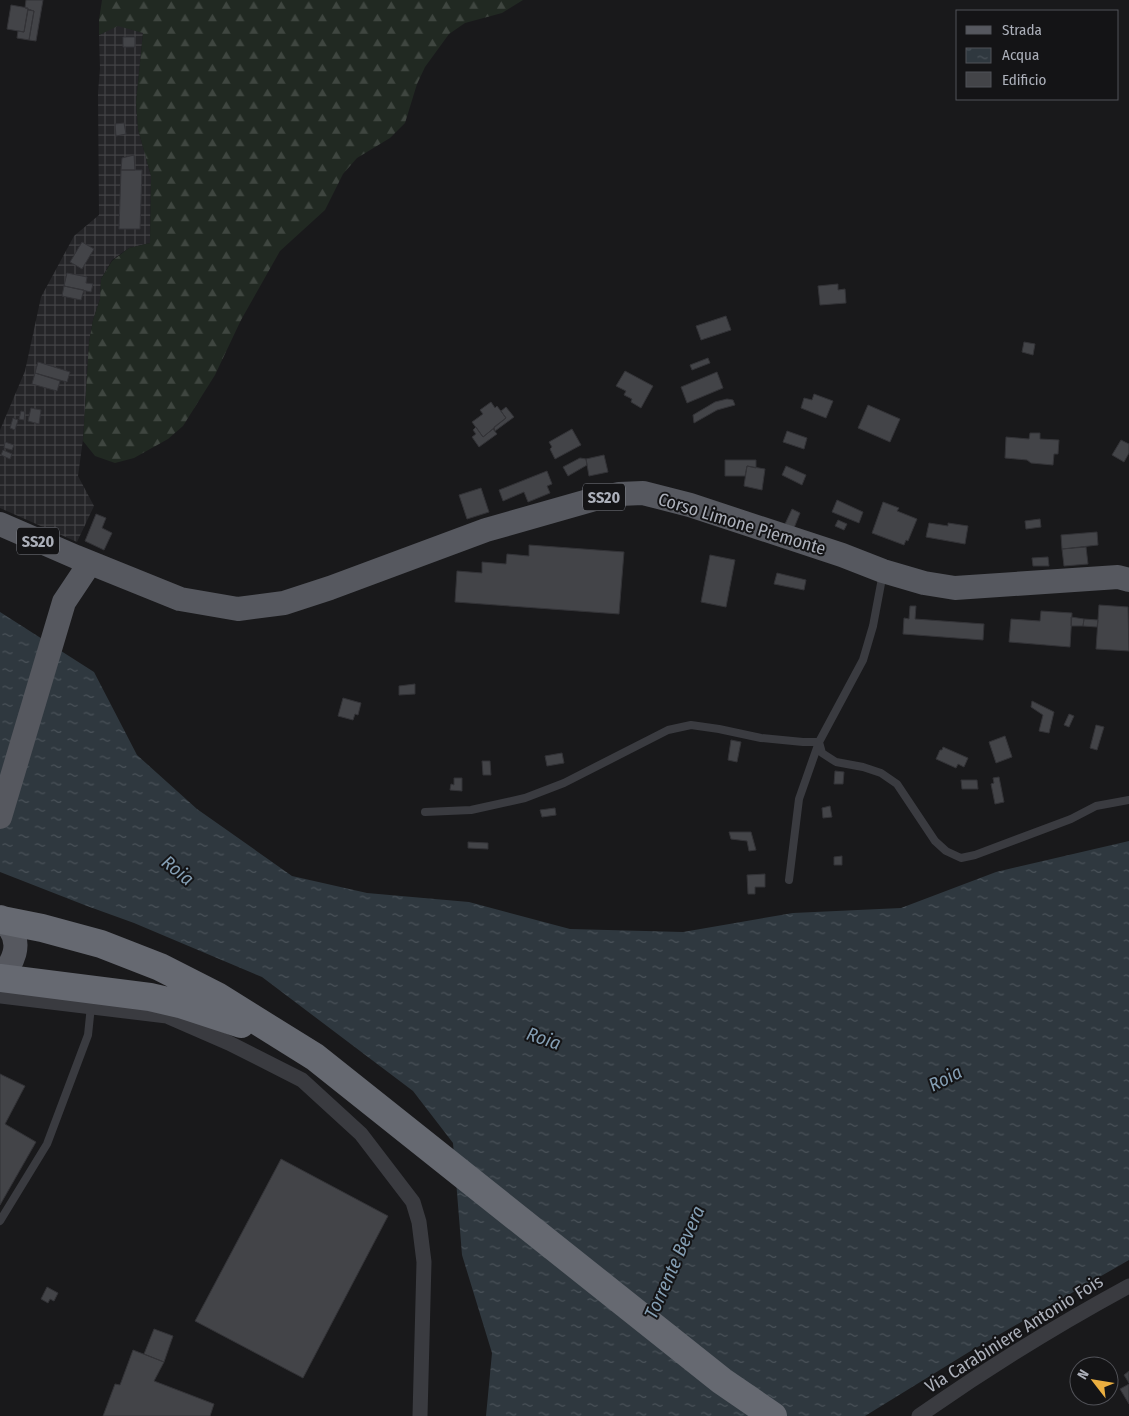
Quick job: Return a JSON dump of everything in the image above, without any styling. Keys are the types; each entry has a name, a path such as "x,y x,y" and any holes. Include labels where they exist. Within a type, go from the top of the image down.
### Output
{"highway":[{"path":"1,919 101,944 160,967 217,996 315,1057 722,1381 773,1416"},
{"path":"0,978 150,997 208,1012 290,1041"}],"main road":[{"name":"Corso Limone Piemonte","path":"77,558 180,599 238,609 247,608 284,603 330,588 486,530 595,499 619,494 643,493 690,505 842,555 883,571 924,583 955,588 1118,577 1129,580"},
{"name":"SS20","path":"0,524 77,558"},
{"path":"0,817 77,558"},
{"path":"0,974 9,966 13,959 16,945 13,933 1,919"}],"street":[{"path":"0,996 166,1016 229,1043 302,1080 361,1134 413,1202 419,1222 424,1262 420,1416"},
{"name":"Via Carabiniere Antonio Fois","path":"919,1416 969,1381 1100,1301 1129,1286"}],"lane":[{"path":"789,880 799,798 819,742 864,660 873,626 883,571"},
{"path":"424,812 471,810 525,798 564,783 668,730 692,725 762,738 819,742"},
{"path":"819,742 822,753 836,762 863,767 880,773 897,784 935,841 946,851 961,858 975,856 1071,819 1096,806 1129,800"},
{"path":"0,1221 48,1144 88,1035 91,1006"}],"shaded area":[{"path":"118,25 143,33 136,102 138,129 151,176 150,243 129,248 112,260 101,279 100,299 93,320 89,342 83,439 78,476 94,506 77,542 0,508 0,430 25,371 41,297 74,236 99,215 99,35"}],"green space":[{"path":"102,0 523,0 502,13 465,23 449,34 425,67 417,84 405,123 390,138 357,158 343,174 325,210 280,251 241,320 215,375 183,426 168,439 134,458 115,463 95,456 83,441 89,342 93,320 100,299 101,279 112,261 129,248 150,243 151,176 138,129 136,102 143,33 118,26 99,35"}],"water":[{"path":"0,612 94,672 137,755 197,809 292,876 367,893 469,902 570,929 683,932 793,913 901,908 996,872 1129,841 1129,1260 969,1352 865,1416 486,1416 492,1353 462,1255 453,1143 413,1091 262,977 134,923 0,872"}],"building":[{"path":"26,0 43,0 36,41 29,40 34,11 25,8"},
{"path":"11,5 28,8 24,32 7,29"},
{"path":"28,10 34,11 29,40 17,38 18,31 24,32"},
{"path":"123,37 135,37 135,47 123,47"},
{"path":"124,123 126,134 116,136 115,124"},
{"path":"134,155 135,170 121,170 122,158"},
{"path":"121,170 142,170 140,229 119,229"},
{"path":"82,242 94,249 82,269 70,262"},
{"path":"67,273 87,277 86,283 93,284 91,292 64,286"},
{"path":"838,284 838,290 845,289 846,303 820,305 818,286"},
{"path":"64,286 84,290 81,300 62,296"},
{"path":"726,316 731,330 701,340 696,326"},
{"path":"1024,342 1035,344 1033,355 1022,352"},
{"path":"708,358 710,363 692,370 690,365"},
{"path":"38,362 70,372 67,382 35,373"},
{"path":"625,371 653,386 641,408 631,402 632,399 624,395 626,391 616,386"},
{"path":"717,372 723,388 687,403 681,387"},
{"path":"35,373 60,381 57,391 32,384"},
{"path":"814,394 833,401 826,418 801,408 804,398 812,400"},
{"path":"727,399 733,400 735,405 717,410 694,423 693,415 715,402"},
{"path":"491,402 495,408 497,406 506,418 483,437 472,422 483,414 480,410"},
{"path":"868,405 900,419 890,442 858,428"},
{"path":"506,407 514,417 495,431 494,427 506,418 501,411"},
{"path":"31,408 41,410 39,424 28,421"},
{"path":"21,411 25,412 24,420 19,419"},
{"path":"13,418 18,420 15,430 10,428"},
{"path":"476,427 483,437 493,429 497,434 479,447 472,437 476,434 473,430"},
{"path":"572,429 581,445 555,459 549,442"},
{"path":"787,431 807,438 804,449 783,442"},
{"path":"1030,433 1040,433 1040,439 1059,440 1058,454 1054,454 1053,465 1005,458 1006,437 1029,439"},
{"path":"1121,440 1129,444 1129,453 1124,462 1112,455"},
{"path":"5,442 14,445 12,450 4,448"},
{"path":"3,450 12,454 10,459 1,455"},
{"path":"604,455 608,472 589,476 586,459"},
{"path":"580,458 586,459 587,465 568,476 563,467"},
{"path":"725,460 756,460 756,468 747,466 745,476 725,476"},
{"path":"747,466 765,469 762,490 744,486"},
{"path":"786,466 806,475 802,485 782,475"},
{"path":"547,471 552,484 547,486 550,493 528,502 524,492 503,501 499,490"},
{"path":"481,488 489,512 467,519 459,495"},
{"path":"837,500 863,512 859,523 832,512"},
{"path":"883,502 899,508 897,511 917,519 908,541 906,540 904,545 872,533"},
{"path":"792,509 800,513 794,528 785,524"},
{"path":"96,514 106,518 102,528 112,533 104,550 85,541"},
{"path":"1040,519 1041,527 1026,529 1025,521"},
{"path":"838,520 847,524 844,530 835,526"},
{"path":"929,523 948,526 948,523 968,526 965,544 926,537"},
{"path":"1097,532 1098,545 1062,549 1061,535"},
{"path":"529,545 624,552 619,614 455,602 457,571 482,573 482,562 506,564 507,554 529,556"},
{"path":"1086,547 1088,564 1064,566 1062,549"},
{"path":"710,555 735,560 726,607 701,602"},
{"path":"1048,557 1049,566 1033,566 1032,558"},
{"path":"777,573 806,580 804,590 774,584"},
{"path":"1099,605 1128,607 1129,651 1096,649"},
{"path":"910,606 916,606 915,619 984,624 983,640 903,634 904,618 909,619"},
{"path":"1041,611 1072,613 1070,647 1009,642 1011,619 1040,621"},
{"path":"1071,617 1084,619 1083,626 1071,626"},
{"path":"1084,619 1098,620 1097,627 1083,626"},
{"path":"415,684 415,694 399,695 399,686"},
{"path":"343,698 361,703 358,715 355,714 353,720 338,716"},
{"path":"1032,701 1054,712 1049,733 1039,731 1043,715 1031,707"},
{"path":"1069,714 1074,716 1069,727 1064,725"},
{"path":"1096,725 1104,727 1097,750 1090,748"},
{"path":"1005,736 1012,757 996,763 989,742"},
{"path":"731,740 741,742 737,762 728,760"},
{"path":"943,747 968,758 964,767 958,764 956,768 936,759"},
{"path":"562,753 564,763 547,766 545,756"},
{"path":"482,761 490,761 491,775 483,775"},
{"path":"835,771 844,772 843,784 834,784"},
{"path":"999,777 1004,802 995,804 991,784 994,783 993,778"},
{"path":"454,778 462,778 462,791 450,790 451,784 454,785"},
{"path":"961,780 977,780 978,789 962,789"},
{"path":"830,806 832,817 823,818 822,808"},
{"path":"555,808 556,815 542,817 540,810"},
{"path":"729,832 751,832 756,850 749,851 747,841 731,839"},
{"path":"468,842 488,843 488,849 468,848"},
{"path":"842,856 842,865 834,865 834,857"},
{"path":"765,874 765,887 755,887 755,894 748,894 747,875"},
{"path":"0,1074 25,1086 5,1124 36,1142 0,1205"},
{"path":"281,1159 388,1216 303,1378 195,1321"},
{"path":"47,1287 58,1293 54,1301 50,1299 48,1303 41,1299"},
{"path":"154,1329 173,1336 164,1362 144,1354"},
{"path":"133,1350 164,1362 154,1381 214,1404 210,1416 103,1416 115,1384 120,1385"},
{"path":"1129,1371 1129,1383 1124,1375"},
{"path":"1129,1384 1129,1404 1120,1389"}],"water label":[{"name":"Roia","path":"178,870"},
{"name":"Roia","path":"544,1038"},
{"name":"Roia","path":"945,1078"},
{"name":"Torrente Bevera","path":"674,1262"}]}
